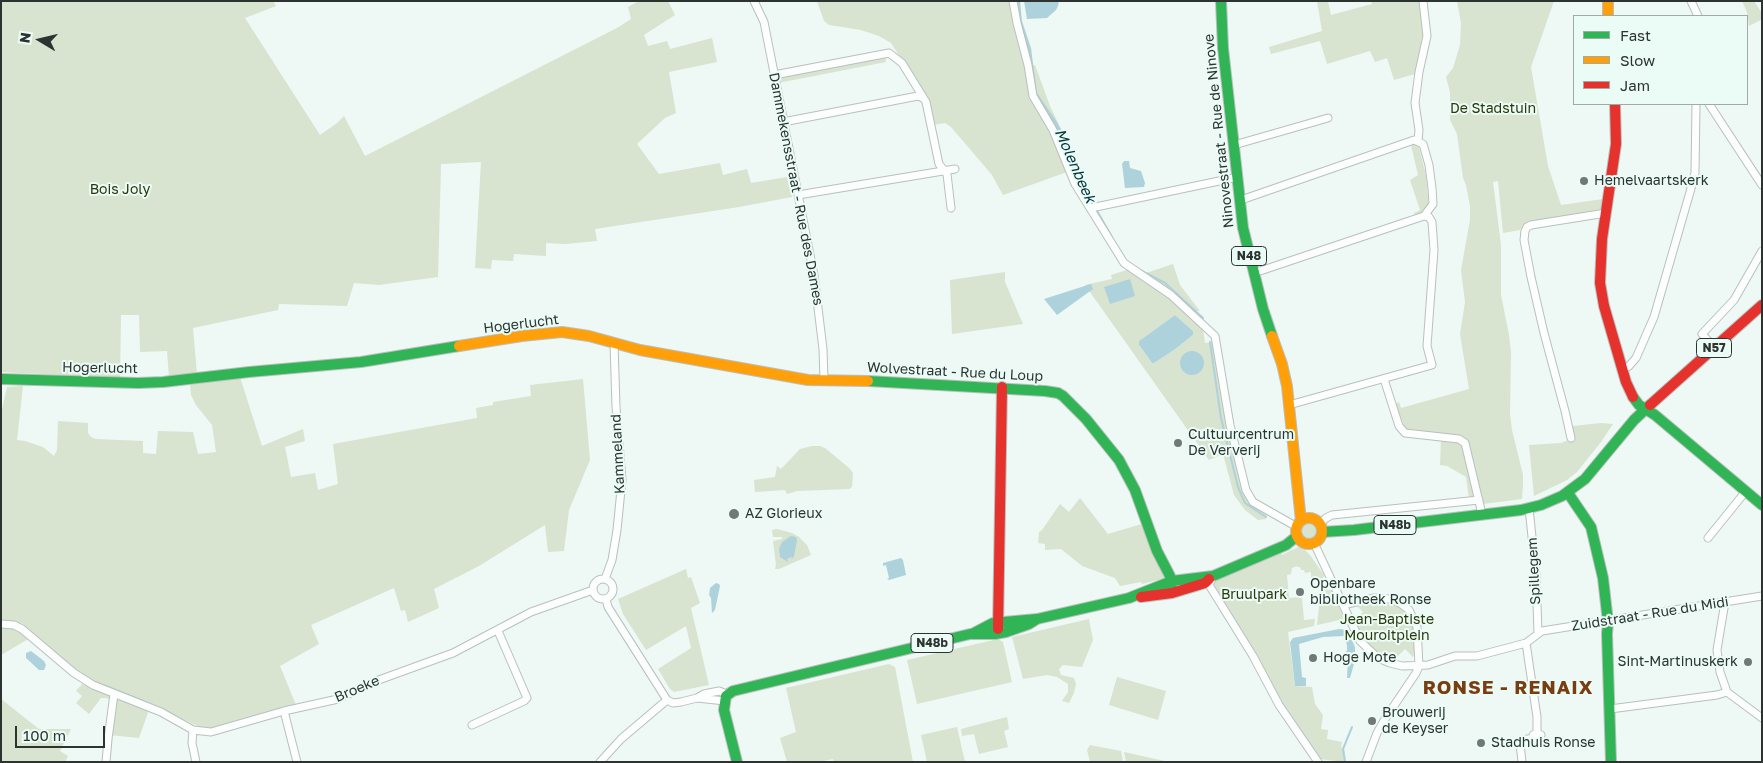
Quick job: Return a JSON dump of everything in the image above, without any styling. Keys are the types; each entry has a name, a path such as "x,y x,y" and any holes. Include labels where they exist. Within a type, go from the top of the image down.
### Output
{"street":[{"name":"Dammekensstraat - Rue des Dames","path":"754,1 764,22 814,276 823,349 824,380"},
{"path":"1014,1 1016,22 1025,54 1033,96 1053,130 1076,184 1094,207 1117,253 1127,267 1171,296 1215,336 1230,424 1246,490 1253,502 1298,528 1303,542 1314,543 1320,538 1321,528 1326,518 1332,515 1479,500"},
{"name":"Ninovestraat - Rue de Ninove","path":"1221,1 1223,40 1243,228 1267,324 1282,364 1289,405 1299,512 1298,528"},
{"path":"1416,141 1420,130 1415,103 1419,72 1427,36 1423,1"},
{"path":"1608,1 1608,15"},
{"path":"1691,1 1698,15"},
{"path":"774,76 889,53 902,63 926,102 939,164 947,174 951,208"},
{"path":"888,62 897,60"},
{"path":"783,122 918,96 923,98"},
{"path":"1615,105 1616,144 1601,255 1600,283 1604,306 1622,370 1633,398 1639,405 1648,410 1762,504"},
{"path":"1622,370 1630,366 1636,358 1654,317 1690,192 1695,173 1696,105"},
{"path":"1710,105 1762,185"},
{"path":"1234,146 1328,118"},
{"path":"1241,200 1416,141 1423,144 1433,196 1433,204 1425,216 1253,272"},
{"path":"798,195 955,169"},
{"path":"1094,207 1238,177"},
{"path":"1571,438 1531,277 1524,240 1525,231 1526,227 1531,225 1606,213"},
{"path":"1289,405 1432,365 1428,346 1434,250 1433,228 1429,217 1425,216"},
{"path":"1714,348 1702,334 1734,300 1762,251"},
{"name":"N57","path":"1529,508 1550,502 1568,493 1585,479 1628,425 1648,410 1762,305"},
{"name":"Hogerlucht","path":"1,379 138,383 199,378 361,362 554,332 589,336 640,350 782,376 808,380 824,380"},
{"name":"Kammeland","path":"605,579 611,564 618,530 622,480 614,343"},
{"path":"1384,379 1399,426 1404,433 1459,439 1465,443 1482,514"},
{"name":"Wolvestraat - Rue du Loup","path":"824,380 1031,389 1058,393 1063,396 1086,419 1115,454 1128,474 1157,551 1172,581 1172,593"},
{"path":"1002,388 1000,598 1003,621 1011,625 1006,632"},
{"path":"1708,538 1746,491"},
{"path":"1568,493 1585,516 1596,543 1608,622 1611,762"},
{"name":"N48b","path":"1321,528 1354,530 1529,508"},
{"name":"Spillegem","path":"1529,508 1536,575 1538,633"},
{"path":"1298,528 1307,518 1312,518 1321,528"},
{"name":"N48b","path":"1129,598 1172,581 1212,576 1286,545 1298,528"},
{"path":"1314,543 1356,636 1373,655 1384,661 1395,665 1419,666 1437,662 1448,657 1477,656 1526,644 1538,633"},
{"path":"1212,576 1209,585 1253,656 1279,706 1318,762"},
{"name":"N48b","path":"726,698 739,688 970,634 1003,621 1037,619 1129,598 1172,593 1205,583 1212,576"},
{"name":"Broeke","path":"1,624 19,627 92,686 161,712 193,730 211,732 284,711 338,699 376,680 453,654 531,612 593,590 596,582 600,579 605,579"},
{"path":"593,590 597,598 606,599 610,596 613,589 611,583 605,579"},
{"name":"Zuidstraat - Rue du Midi","path":"1538,633 1545,630 1608,622 1762,596"},
{"path":"1343,606 1380,598 1395,600 1412,615 1417,627 1419,666 1381,726 1366,762"},
{"path":"606,599 608,607 666,698 673,702 697,698 726,698 725,715 737,762"},
{"path":"1726,602 1717,650 1726,692 1761,717"},
{"name":"N48b","path":"970,634 1006,632 1037,619"},
{"path":"472,725 524,702 527,698 498,631"},
{"path":"1522,762 1519,748 1522,741 1535,736 1537,717 1526,644"},
{"path":"1610,709 1717,695 1726,692"},
{"path":"106,762 114,694"},
{"path":"600,762 621,739 666,698"},
{"path":"284,711 297,762"},
{"path":"193,730 192,743 196,762"}],"green space":[{"name":"Bois Joly","path":"1,1 273,1 276,6 245,18 320,135 344,116 365,156 617,28 631,19 628,7 639,1 668,1 675,15 644,35 648,46 667,41 670,49 712,38 717,62 669,72 676,113 665,118 637,144 659,174 720,163 723,175 747,169 751,183 787,177 792,197 595,229 597,241 565,244 546,243 546,256 514,254 513,261 492,260 491,269 475,268 481,162 441,164 438,277 379,285 354,283 347,306 279,304 278,310 193,328 197,374 169,377 167,351 140,352 139,315 121,315 120,378 1,372"},
{"path":"817,1 1010,1 1024,52 1026,67 1035,65 1050,106 1094,198 1084,204 1067,172 1003,195 992,175 951,127 945,123 933,125 927,99 891,43 879,36 861,30 829,25 824,21"},
{"path":"1317,1 1328,1 1331,15 1372,4 1371,1 1419,1 1423,33 1415,74 1394,80 1387,58 1375,62 1370,51 1327,64 1320,41 1271,54 1269,47 1322,31"},
{"name":"De Stadstuin","path":"1457,1 1554,1 1531,67 1548,166 1561,205 1603,199 1602,210 1600,211 1527,223 1520,230 1503,233 1498,181 1493,182 1501,245 1501,295 1511,352 1510,414 1523,475 1523,485 1522,499 1483,504 1469,442 1458,435 1406,430 1395,404 1399,402 1401,408 1469,389 1460,334 1465,302 1461,270 1470,220 1470,206 1463,178 1457,134 1450,120 1450,92 1446,77 1453,68 1460,45 1461,23"},
{"path":"1742,1 1754,1 1762,13 1762,21 1749,26 1747,12"},
{"path":"885,56 886,62 778,83 779,77"},
{"path":"1418,144 1426,175 1429,209 1415,216 1414,213 1420,210 1410,180 1418,175 1411,145"},
{"path":"1173,264 1180,285 1200,311 1193,311 1143,274"},
{"path":"1127,270 1158,289 1200,323 1205,343 1213,342 1223,408 1243,493 1249,502 1267,514 1266,519 1258,520 1245,510 1234,495 1223,454 1209,460 1085,285 1112,279 1111,275","holes":["1175,315 1193,331 1193,335 1154,363 1151,362 1139,345 1139,341"]},
{"path":"1005,272 1005,282 1023,324 952,334 950,280"},
{"path":"240,377 262,446 303,429 305,441 285,447 291,477 315,473 318,490 338,484 333,444 477,418 476,408 493,405 493,402 531,396 530,385 583,379 590,460 569,510 564,551 548,552 545,525 479,566 434,589 439,608 408,622 405,610 401,611 394,588 311,625 319,644 280,666 296,705 213,729 204,729 151,704 139,738 109,735 115,702 101,698 89,714 76,703 82,696 76,691 82,684 88,686 91,680 72,667 22,623 20,625 1,621 1,414 7,387 23,386 17,440 43,447 54,456 57,450 58,421 88,423 88,433 96,439 143,441 143,453 156,454 158,431 193,432 198,454 216,452 212,425 196,405 191,395 190,385"},
{"path":"1601,423 1613,424 1577,472 1567,480 1534,496 1529,445 1573,441 1573,426"},
{"path":"1441,440 1460,442 1464,445 1476,498 1469,499 1466,477 1447,466 1440,465"},
{"path":"812,446 825,448 849,468 853,473 852,487 849,489 797,491 787,494 785,490 755,492 754,480 775,477 777,466 781,469 800,449"},
{"path":"1080,498 1108,534 1145,523 1166,578 1142,584 1141,582 1120,586 1115,578 1082,566 1061,549 1045,550 1045,544 1038,543 1039,532 1060,504 1069,512"},
{"path":"1309,523 1315,525 1317,531 1315,537 1309,539 1303,537 1301,531 1303,525"},
{"path":"777,529 799,537 807,545 811,555 775,569 773,541 782,539 782,537 773,537 772,530"},
{"name":"Bruulpark","path":"1298,547 1310,555 1324,575 1323,580 1311,578 1311,572 1305,573 1304,570 1297,566 1292,568 1291,574 1287,575 1289,598 1302,597 1304,620 1315,619 1314,626 1288,632 1295,686 1312,687 1315,704 1323,715 1321,729 1328,730 1327,739 1342,742 1341,747 1344,748 1346,762 1319,759 1281,702 1212,581 1281,550 1282,555"},
{"path":"686,569 688,578 691,577 700,603 691,608 709,685 674,692 670,689 658,669 691,648 686,626 646,650 623,614 618,599"},
{"path":"1325,590 1330,590 1334,593 1344,619 1317,625 1319,606 1316,599 1320,600 1326,596"},
{"name":"Jean-Baptiste Mouroitplein","path":"1381,601 1394,603 1408,615 1414,626 1415,651 1413,657 1405,649 1394,660 1387,658 1375,651 1360,635 1355,621 1363,612 1357,606"},
{"path":"1089,619 1093,640 1082,667 1063,665 1059,669 1061,675 1074,678 1076,684 1069,703 1062,701 1068,692 1068,684 1057,677 1047,675 1023,679 1012,637"},
{"path":"1,628 11,628 30,638 1,655"},
{"path":"998,639 1003,642 1012,682 917,704 907,660"},
{"path":"889,664 895,667 913,762 834,762 833,759 818,762 787,762 780,738 796,732 786,688"},
{"path":"1117,677 1166,691 1158,720 1109,705"},
{"path":"1,699 39,729 71,729 60,751 68,756 65,762 1,762"},
{"path":"1007,717 1009,729 1004,731 1008,747 979,754 974,734 962,736 961,729"},
{"path":"957,727 965,762 927,762 921,735"},
{"path":"1090,745 1121,751 1123,762 1090,762 1087,750"},
{"path":"1124,752 1169,762 1126,762"}],"water":[{"path":"1016,1 1020,1 1022,21 1031,48 1037,93 1066,139 1081,183 1093,198 1089,201 1077,182 1061,139 1033,90"},
{"path":"1024,1 1059,1 1056,10 1047,18 1027,19"},
{"path":"1124,161 1129,161 1130,168 1141,171 1145,183 1144,187 1125,188 1122,164"},
{"path":"1130,279 1135,296 1110,304 1104,287"},
{"path":"1091,284 1093,289 1057,315 1044,299"},
{"path":"1175,315 1193,331 1193,335 1174,350 1152,363 1139,345 1139,341"},
{"path":"1192,351 1200,355 1204,363 1200,371 1192,375 1184,371 1180,363 1184,355"},
{"path":"791,536 796,537 797,540 794,556 792,559 791,557 787,559 788,562 780,557 779,549 782,542"},
{"path":"901,558 906,575 887,579 889,578 886,565 883,566 883,563"},
{"path":"716,583 720,586 715,610 712,613 709,595 710,588"},
{"path":"1339,629 1348,630 1355,647 1356,657 1350,678 1347,678 1348,661 1346,660 1345,652 1347,651 1347,646 1345,636 1323,637 1299,644 1302,677 1306,678 1306,686 1295,686 1290,642 1293,638"},
{"path":"31,651 44,661 46,665 44,670 39,670 26,658 26,653"}],"waterway":[{"name":"Molenbeek","path":"1096,209 1112,237"},
{"name":"Molenbeek","path":"1140,270 1165,283 1203,318"},
{"name":"Molenbeek","path":"1210,342 1221,418 1238,487 1245,503 1266,517"},
{"path":"103,685 143,701"},
{"name":"Molenbeek","path":"1345,762 1343,749 1352,727"}],"traffic: fast":[{"path":"1221,1 1223,48 1243,228 1263,309 1272,336"},
{"path":"1,379 163,382 361,362 459,346"},
{"path":"868,381 1045,391 1058,393 1063,396 1086,419 1119,460 1135,490 1157,551 1170,576 1172,589"},
{"path":"1633,397 1639,405 1655,415 1762,505"},
{"path":"1322,532 1354,530 1521,510 1541,505 1562,496 1585,479 1634,420 1650,405"},
{"path":"1568,493 1591,527 1603,578 1608,622 1611,762"},
{"path":"972,634 993,623 1037,619 1129,598 1172,581 1213,576 1286,545 1297,536"},
{"path":"737,762 724,710 726,696 733,691 970,634 1006,632 1029,624 1037,619"}],"traffic: slow":[{"path":"1608,1 1608,15"},
{"path":"459,346 562,332 589,336 640,350 808,380 868,381"},
{"path":"1272,336 1282,364 1287,386 1301,521"},
{"path":"1309,518 1318,522 1322,531 1318,540 1309,544 1300,540 1296,531 1300,522 1309,518"}],"traffic: jam":[{"path":"1615,105 1616,144 1602,239 1600,283 1604,306 1626,382 1633,397"},
{"path":"1650,405 1762,305"},
{"path":"998,629 1002,387"},
{"path":"1141,597 1172,593 1205,583 1209,579"}],"place":[{"name":"Hemelvaartskerk","path":"1584,181"},
{"name":"Cultuurcentrum De Ververij","path":"1178,443"},
{"name":"AZ Glorieux","path":"734,514"},
{"name":"Openbare bibliotheek Ronse","path":"1300,592"},
{"name":"Hoge Mote","path":"1313,658"},
{"name":"Sint-Martinuskerk","path":"1748,662"},
{"name":"Brouwerij de Keyser","path":"1372,721"},
{"name":"Stadhuis Ronse","path":"1481,743"}],"district":[{"name":"RONSE - RENAIX","path":"1508,688"}]}
